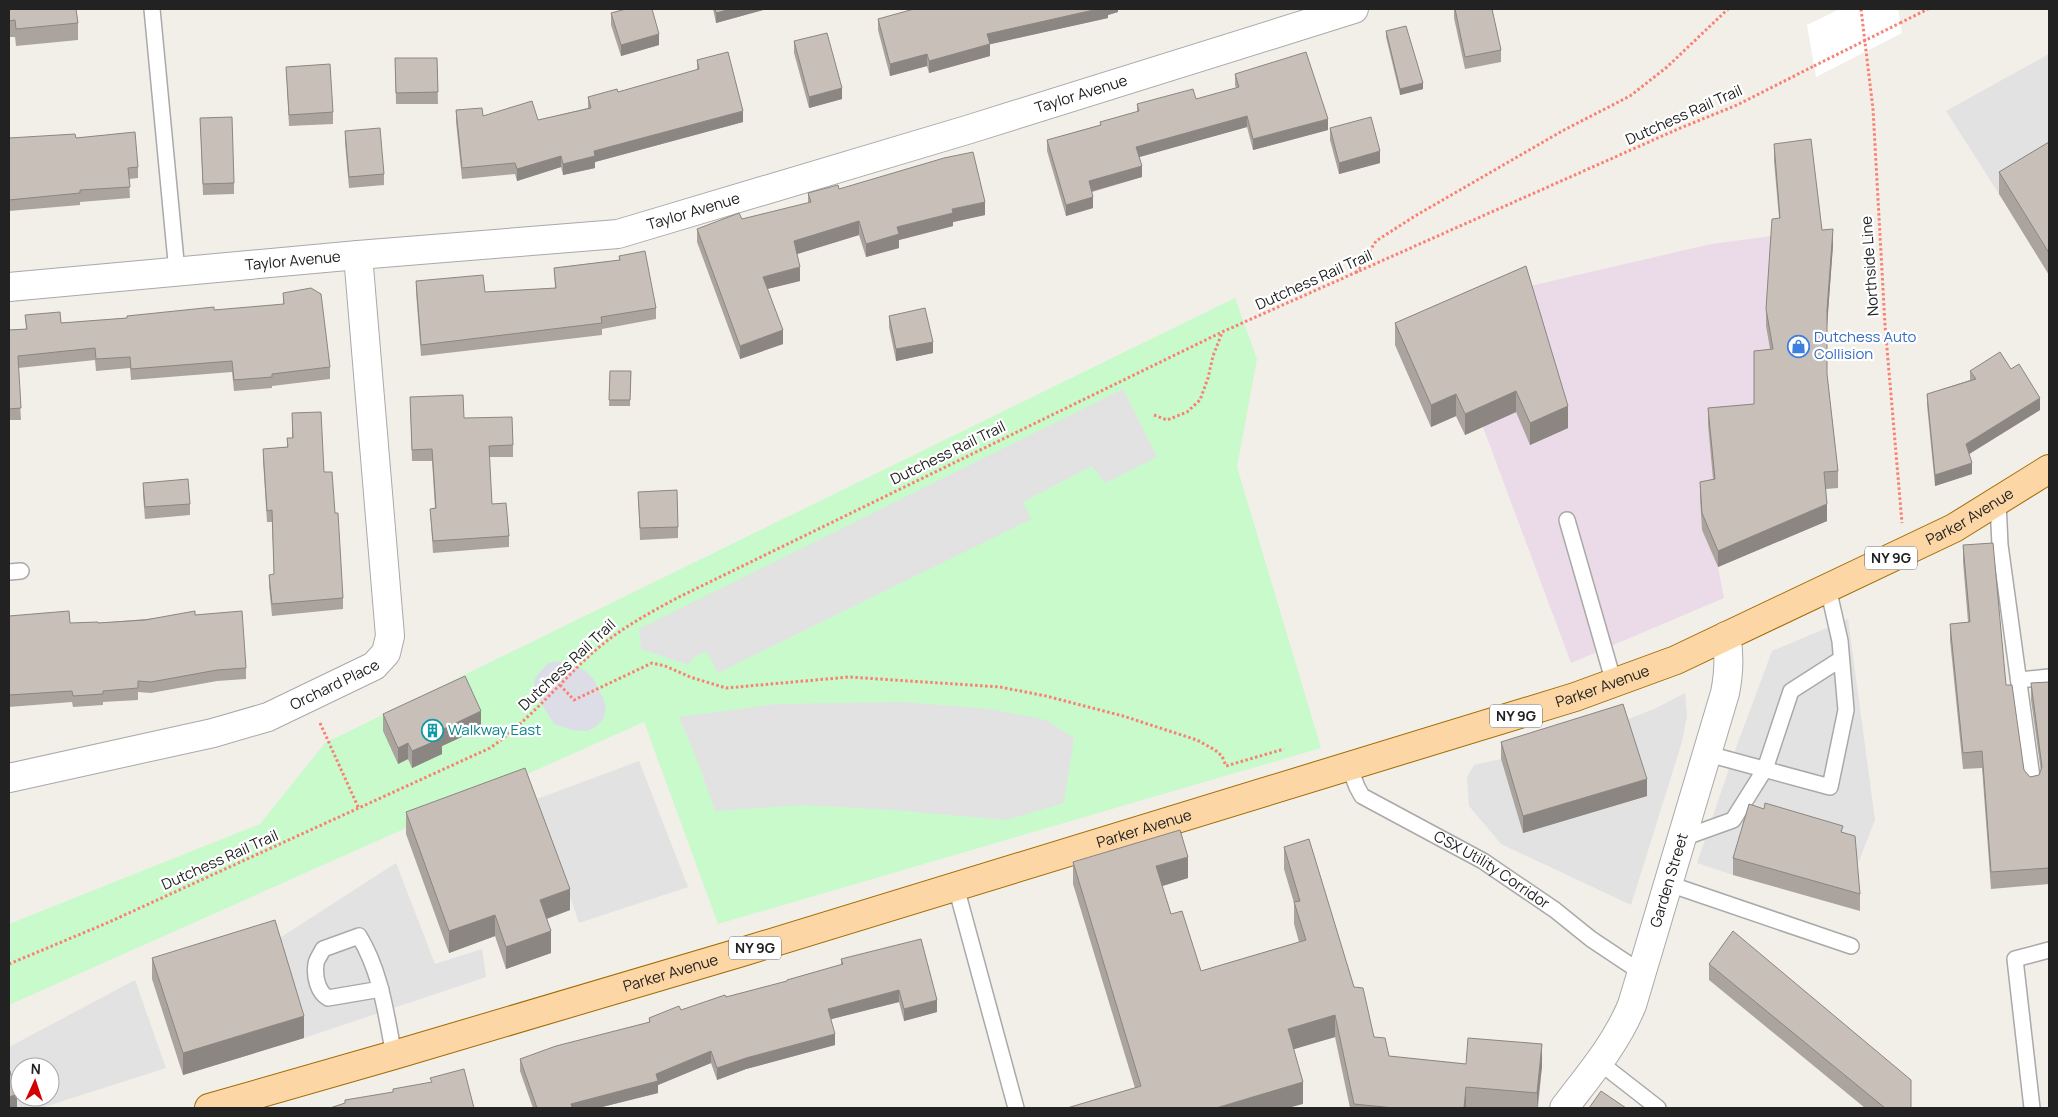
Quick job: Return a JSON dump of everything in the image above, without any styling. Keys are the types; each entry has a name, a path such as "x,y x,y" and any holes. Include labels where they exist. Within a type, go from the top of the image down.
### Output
{"main road":[{"name":"Parker Avenue","path":"209,1108 394,1055 956,887 1514,717 1614,683 1676,660 1954,528 2049,469"}],"street":[{"name":"Taylor Avenue","path":"9,287 358,255 618,234 970,130 1354,9"},
{"name":"Orchard Place","path":"9,778 213,733 268,717 374,666 386,653 390,636 358,255"},
{"name":"Garden Street","path":"1564,1108 1624,1026 1642,973 1708,754 1729,673 1729,654 1726,636"}],"lane":[{"path":"152,9 177,272"},
{"path":"1998,502 2000,546 2032,785"},
{"path":"1567,520 1614,683"},
{"path":"1708,754 1830,787 1846,710 1840,641 1828,588"},
{"path":"1683,838 1733,820 1766,769 1791,691 1841,659"},
{"path":"2019,680 2049,677"},
{"name":"CSX Utility Corridor","path":"1350,766 1362,796 1482,861 1540,899 1591,939 1642,973"},
{"path":"1669,884 1851,946"},
{"path":"956,887 1016,1108"},
{"path":"381,989 328,998 321,994 316,964 323,949 359,936 370,954 381,989 394,1055"},
{"path":"2032,1108 2016,959 2049,950"},
{"path":"1599,1062 1658,1108"}],"path":[{"path":"1356,274 1376,241 1415,216 1564,130 1630,96 1667,68 1728,9"},
{"name":"Northside Line","path":"1861,9 1873,108 1885,324 1905,552"},
{"name":"Dutchess Rail Trail","path":"9,964 107,923 490,748 517,727 611,638 644,616 1222,332 1738,105 1928,9"},
{"path":"1154,414 1167,420 1187,412 1200,400 1222,332"},
{"path":"560,685 574,700 652,663 726,688 849,677 1000,687 1046,696 1123,716 1197,740 1222,756 1226,766 1284,749"},
{"path":"319,721 359,809"}],"shaded area":[{"path":"2049,54 2049,164 1999,194 1946,111"},
{"path":"1772,236 1773,366 1754,421 1715,496 1700,499 1702,530 1718,567 1724,598 1571,663 1483,427 1465,435 1456,416 1431,427 1395,345 1526,287 1711,244"},
{"path":"1123,389 1157,457 1105,483 1092,466 1023,502 1031,519 718,673 706,651 693,658 689,665 641,649 639,629"},
{"path":"1848,619 1875,820 1859,861 1741,827 1733,875 1697,863 1737,745 1772,651"},
{"path":"558,661 572,664 587,672 594,680 604,700 606,709 603,719 597,726 587,731 572,730 554,724 538,698 534,690 535,678 548,663"},
{"path":"1685,693 1687,716 1682,742 1631,905 1501,844 1469,806 1467,777 1474,765 1501,759 1524,833 1646,796 1623,721 1654,709"},
{"path":"903,702 991,709 1046,720 1074,738 1064,803 1006,820 893,810 802,805 715,811 699,765 679,717 776,704"},
{"path":"639,761 688,887 579,923 537,799"},
{"path":"396,863 435,964 482,949 486,977 304,1038 275,941"},
{"path":"135,980 166,1068 60,1102 60,1057 10,1057 10,1094 9,1047"},
{"path":"14,1107 44,1107 41,1108"}],"green space":[{"path":"1235,298 1257,359 1237,467 1321,748 718,924 644,722 9,1005 9,924 260,824 325,743"}],"pier":[{"path":"1840,9 1898,9 1902,33 1816,77 1807,25"}],"building":[{"path":"9,9 76,9 78,23 16,29 15,20 9,21"},
{"path":"626,9 652,9 659,34 621,45 611,13"},
{"path":"715,9 731,9 716,13"},
{"path":"914,9 1098,9 987,34 990,44 929,61 927,54 890,64 878,19"},
{"path":"1455,9 1492,9 1501,50 1465,57"},
{"path":"1406,26 1423,83 1400,89 1386,31"},
{"path":"827,33 842,88 809,97 794,41"},
{"path":"728,52 743,111 594,151 595,156 563,164 561,156 517,169 515,163 462,168 456,110 482,108 483,116 532,101 538,120 591,108 588,97 617,89 618,92 699,69 697,60"},
{"path":"1306,52 1328,119 1253,139 1247,116 1136,147 1142,166 1089,181 1093,197 1066,205 1047,140 1101,125 1100,122 1139,111 1137,104 1193,89 1196,99 1239,87 1235,74"},
{"path":"395,58 437,58 438,92 396,93"},
{"path":"330,64 333,112 289,115 286,67"},
{"path":"232,117 234,183 203,184 200,118"},
{"path":"1371,117 1380,151 1339,163 1330,128"},
{"path":"380,128 384,174 349,177 345,131"},
{"path":"135,132 138,167 128,168 130,187 80,190 80,193 9,200 9,138 75,134 76,138"},
{"name":"Dutchess Auto Collision","path":"1811,139 1822,230 1833,229 1827,310 1827,374 1838,471 1824,472 1827,504 1718,551 1702,513 1700,482 1715,479 1708,408 1754,404 1754,351 1773,349 1766,309 1772,219 1780,218 1774,144"},
{"path":"2049,142 2049,253 1999,172"},
{"path":"973,152 985,202 952,209 953,213 897,227 899,234 866,244 859,221 794,241 800,267 763,277 783,330 740,346 697,229 739,213 742,219 811,202 808,193 838,185 839,189 944,158"},
{"path":"645,251 656,308 601,317 602,323 421,345 416,281 483,275 485,292 556,288 554,268 620,260 619,256"},
{"path":"1526,266 1568,406 1530,423 1516,391 1465,414 1456,394 1431,405 1395,323"},
{"path":"311,288 321,294 330,367 272,374 272,377 234,380 232,361 131,369 130,357 96,359 95,348 18,356 21,408 9,409 9,330 27,329 25,315 60,312 61,323 127,318 127,316 214,307 214,310 284,304 283,293"},
{"path":"925,308 933,342 896,349 889,316"},
{"path":"2000,352 2011,369 2019,364 2040,398 1966,444 1972,463 1935,475 1927,394 1976,379 1970,371"},
{"path":"610,371 631,371 630,400 609,400"},
{"path":"463,395 464,418 512,417 513,445 489,446 492,504 506,503 509,536 433,541 430,509 436,508 432,449 412,450 410,397"},
{"path":"321,412 324,472 332,472 335,513 338,513 343,598 272,604 269,575 274,574 272,510 267,511 263,449 288,447 287,438 293,438 292,413"},
{"path":"188,479 190,504 145,507 143,483"},
{"path":"677,490 678,527 640,528 638,492"},
{"path":"1993,543 2006,685 2012,685 2024,770 2030,777 2039,775 2042,767 2031,683 2049,682 2049,868 1991,872 1982,751 1963,753 1950,624 1970,622 1963,545"},
{"path":"69,611 70,623 98,623 145,620 195,611 195,615 242,611 246,668 217,670 151,682 138,681 138,688 103,691 103,694 73,696 72,691 9,695 9,616"},
{"path":"465,676 481,711 439,731 442,738 412,751 408,743 398,748 383,714"},
{"path":"1623,704 1647,779 1523,816 1501,742"},
{"path":"525,768 570,889 540,900 551,931 506,947 495,915 449,931 406,812"},
{"path":"1765,803 1843,826 1841,832 1855,836 1860,894 1733,858 1749,804 1764,809"},
{"path":"1180,830 1188,857 1156,866 1171,914 1182,911 1201,971 1306,940 1294,902 1300,901 1284,847 1309,839 1354,987 1363,988 1374,1037 1385,1038 1389,1056 1466,1064 1468,1038 1542,1044 1537,1093 1466,1087 1464,1108 1394,1108 1354,1104 1335,1015 1288,1029 1303,1082 1216,1108 1067,1108 1141,1086 1073,862"},
{"path":"275,920 304,1016 183,1053 152,958"},
{"path":"1733,931 1911,1080 1911,1108 1885,1108 1709,964"},
{"path":"921,939 937,1000 904,1009 899,990 828,1009 835,1034 746,1058 717,1068 711,1051 656,1074 658,1081 571,1104 572,1108 537,1108 520,1059 556,1046 650,1022 649,1018 679,1006 681,1010 725,995 726,997 787,981 843,964 841,959"},
{"path":"9,1068 10,1097 9,1097"},
{"path":"464,1069 474,1108 330,1108 345,1103 345,1100 393,1092 393,1089 432,1082 430,1078"},
{"path":"1601,1091 1626,1108 1589,1108"}],"place":[{"name":"Dutchess Auto Collision","path":"1798,346"},
{"name":"Walkway East","path":"432,730"}]}
